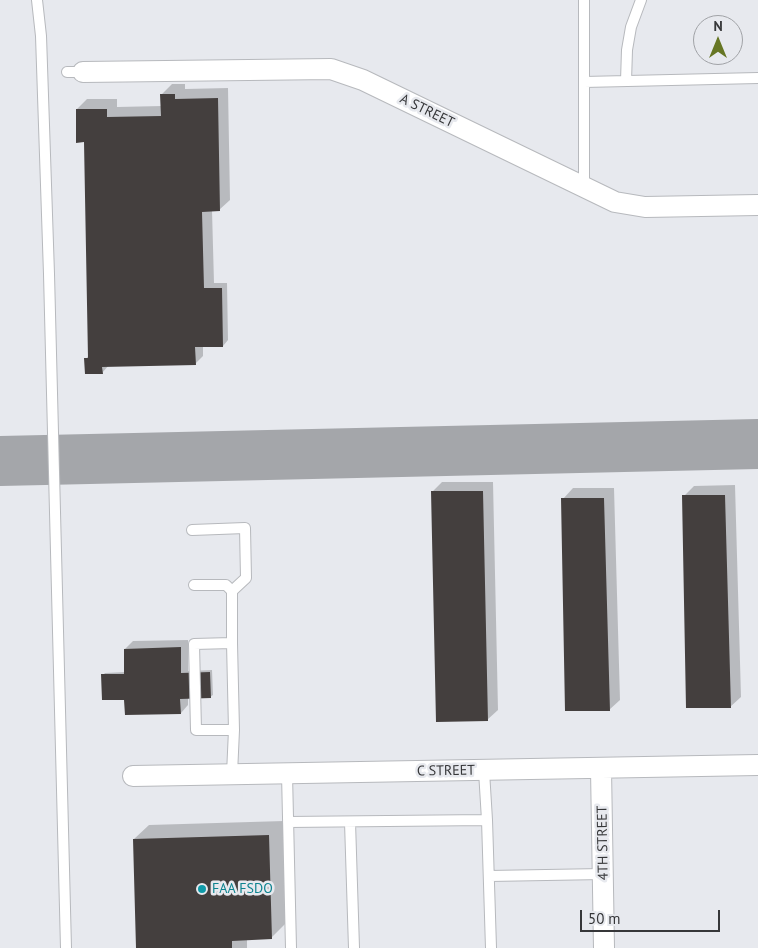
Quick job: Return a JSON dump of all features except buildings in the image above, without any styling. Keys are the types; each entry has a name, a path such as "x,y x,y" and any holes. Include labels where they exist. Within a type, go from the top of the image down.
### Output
{"street":[{"name":"A STREET","path":"75,72 299,68 338,70 363,80 584,189 615,202 634,207 758,205"},
{"name":"C STREET","path":"134,776 758,765"},
{"name":"4TH STREET","path":"601,769 604,948"}],"lane":[{"path":"37,0 42,36 66,948"},
{"path":"584,0 584,189"},
{"path":"626,81 627,50 631,27 641,0"},
{"path":"584,82 758,78"},
{"path":"192,530 245,528 246,578 232,591"},
{"path":"194,585 226,585 232,591 234,730 232,774"},
{"path":"232,643 194,644 196,730 234,730"},
{"path":"484,771 491,948"},
{"path":"288,774 291,948"},
{"path":"288,822 487,820"},
{"path":"350,822 354,948"},
{"path":"488,876 603,874"}],"taxiway":[{"path":"0,461 758,444"}],"place":[{"name":"FAA FSDO","path":"202,889"}]}
